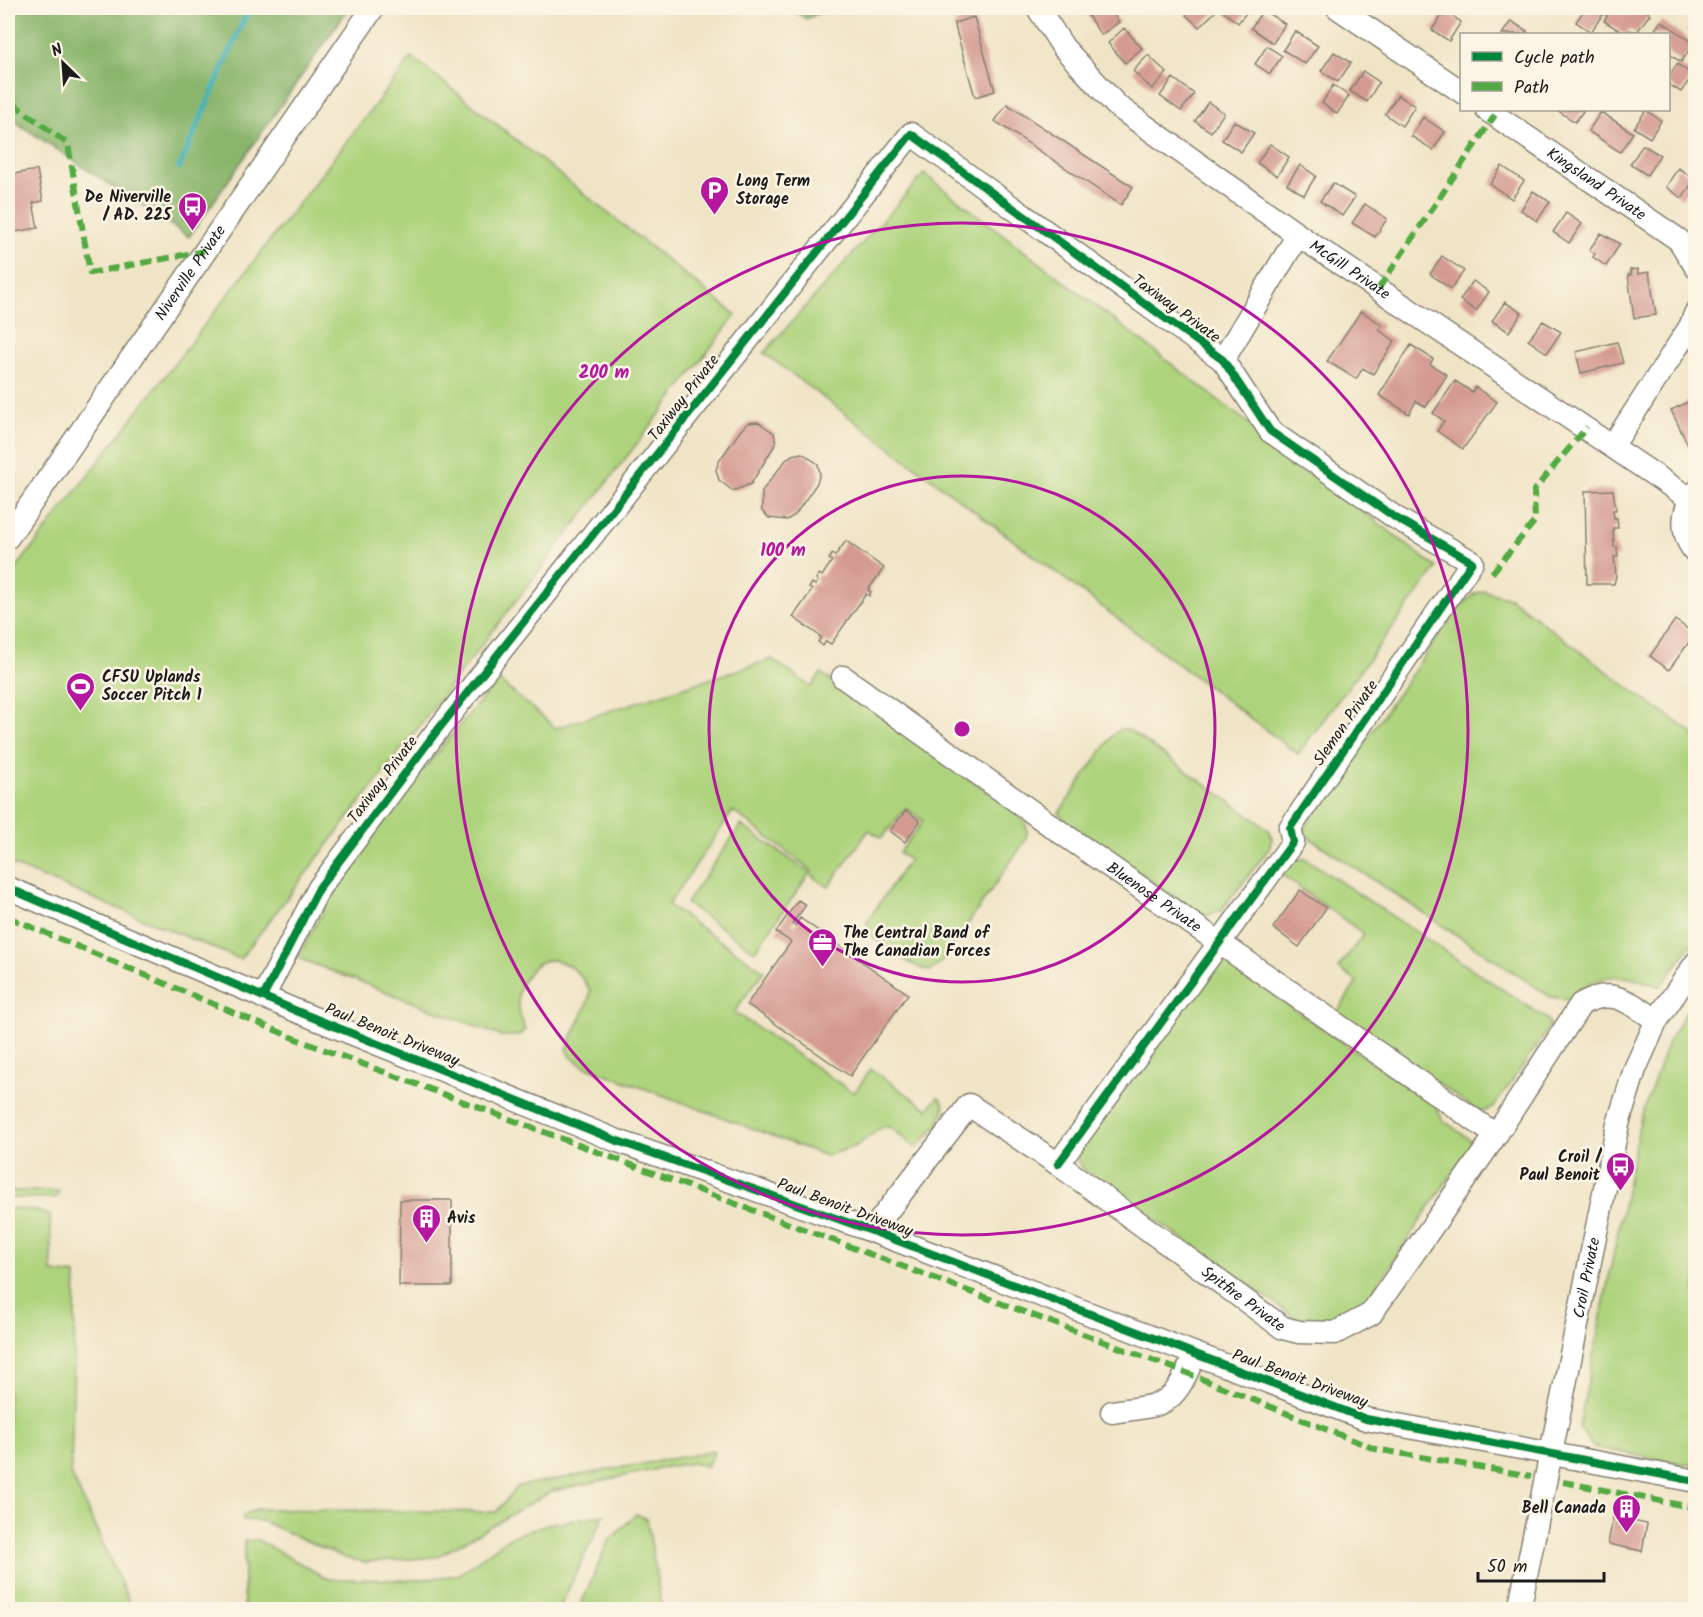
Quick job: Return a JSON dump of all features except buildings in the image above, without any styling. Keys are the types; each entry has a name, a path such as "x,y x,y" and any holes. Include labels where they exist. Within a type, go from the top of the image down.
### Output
{"street":[{"name":"Niverville Private","path":"8,537 372,8"},
{"name":"McGill Private","path":"1038,8 1063,47 1117,106 1298,235 1613,445 1693,495"},
{"path":"1338,8 1460,91"},
{"name":"Kingsland Private","path":"1488,111 1679,240 1695,267"},
{"name":"Taxiway Private","path":"263,997 319,888 433,736 615,517 910,134 1222,360"},
{"path":"1222,360 1298,235"},
{"path":"1613,445 1690,327 1695,312"},
{"name":"Slemon Private","path":"1058,1164 1293,842 1290,828 1472,562 1396,518 1270,431 1222,360"},
{"path":"1693,495 1683,522 1686,535 1695,553"},
{"name":"Bluenose Private","path":"843,677 1496,1135"},
{"name":"Paul Benoit Driveway","path":"8,888 263,997 615,1140 872,1232 1366,1419 1695,1481"},
{"name":"Croil Private","path":"1519,1610 1618,1124 1635,1069 1657,1020 1695,963"},
{"name":"Spitfire Private","path":"872,1232 969,1105 1058,1164 1283,1328 1299,1332 1335,1333 1371,1314 1496,1135 1581,1004 1597,995 1620,998 1657,1020"},
{"path":"1112,1412 1157,1405 1171,1399 1178,1391 1195,1354"}],"green space":[{"path":"8,8 349,8 189,237 8,117"},
{"path":"790,8 830,8 806,19"},
{"path":"412,57 736,315 240,959 8,863 8,579"},
{"path":"924,174 1437,568 1298,754 764,353"},
{"path":"1484,591 1510,598 1695,735 1695,940 1660,987 1636,979 1613,977 1592,983 1573,1000 1551,997 1305,835 1303,830 1457,609 1474,594"},
{"path":"772,659 811,687 821,673 1016,812 1026,825 1025,841 943,960 931,971 908,962 889,950 869,933 867,928 868,920 909,860 899,853 923,821 906,808 882,838 869,830 828,887 812,876 811,870 733,811 668,905 764,971 734,1012 854,1093 871,1069 928,1109 938,1097 943,1103 942,1116 933,1130 916,1148 890,1127 882,1127 856,1146 826,1156 584,1066 571,1057 567,1049 587,1004 590,990 578,974 562,962 544,961 535,966 527,975 518,997 525,1030 518,1036 501,1036 298,958 340,883 389,813 498,680 556,728"},
{"path":"1120,729 1129,730 1268,829 1272,838 1269,849 1220,912 1207,915 1195,911 1064,820 1059,813 1112,736"},
{"path":"741,825 810,873 755,951 686,903"},
{"path":"1296,859 1306,859 1547,1019 1550,1025 1546,1033 1493,1108 1485,1111 1476,1110 1337,1012 1357,982 1338,968 1364,934 1279,873 1288,863"},
{"path":"1224,959 1240,966 1262,987 1436,1106 1443,1120 1473,1142 1361,1310 1348,1320 1307,1326 1082,1168 1077,1160 1078,1154 1215,962"},
{"path":"1695,996 1696,1466 1593,1447 1579,1427 1640,1121 1668,1042"},
{"path":"8,1191 59,1191 57,1197 53,1198 8,1198"},
{"path":"8,1208 33,1210 50,1215 52,1272 76,1275 71,1474 128,1599 128,1609 8,1609"},
{"path":"715,1451 707,1466 692,1463 672,1466 552,1491 437,1557 365,1562 345,1558 262,1521 243,1520 243,1515 257,1509 496,1512 518,1486"},
{"path":"636,1514 647,1519 662,1609 579,1609 608,1542"},
{"path":"604,1515 559,1609 244,1609 244,1541 258,1540 328,1579 415,1580 458,1575 510,1537 547,1524"}],"waterway":[{"path":"179,168 249,8"}],"marked path":[{"path":"8,85 15,105 68,144 90,273 204,251"},
{"path":"1379,288 1495,115"},
{"path":"1492,573 1535,521 1534,490 1587,427"},
{"path":"8,917 296,1039 1187,1373 1375,1449 1531,1476"},
{"path":"1563,1482 1696,1508"}],"cycle path":[{"path":"263,997 319,888 433,736 911,134 1223,360 1270,431 1396,518 1472,562 1290,828 1293,842 1058,1164"},
{"path":"8,888 299,1012 615,1140 872,1231 1366,1419 1696,1481"}],"place":[{"name":"Long Term Storage","path":"715,216"},
{"name":"De Niverville / AD. 225","path":"192,232"},
{"name":"CFSU Uplands Soccer Pitch 1","path":"81,712"},
{"name":"The Central Band of The Canadian Forces","path":"822,968"},
{"name":"Croil / Paul Benoit","path":"1621,1192"},
{"name":"Avis","path":"426,1244"},
{"name":"Bell Canada","path":"1627,1534"}]}
